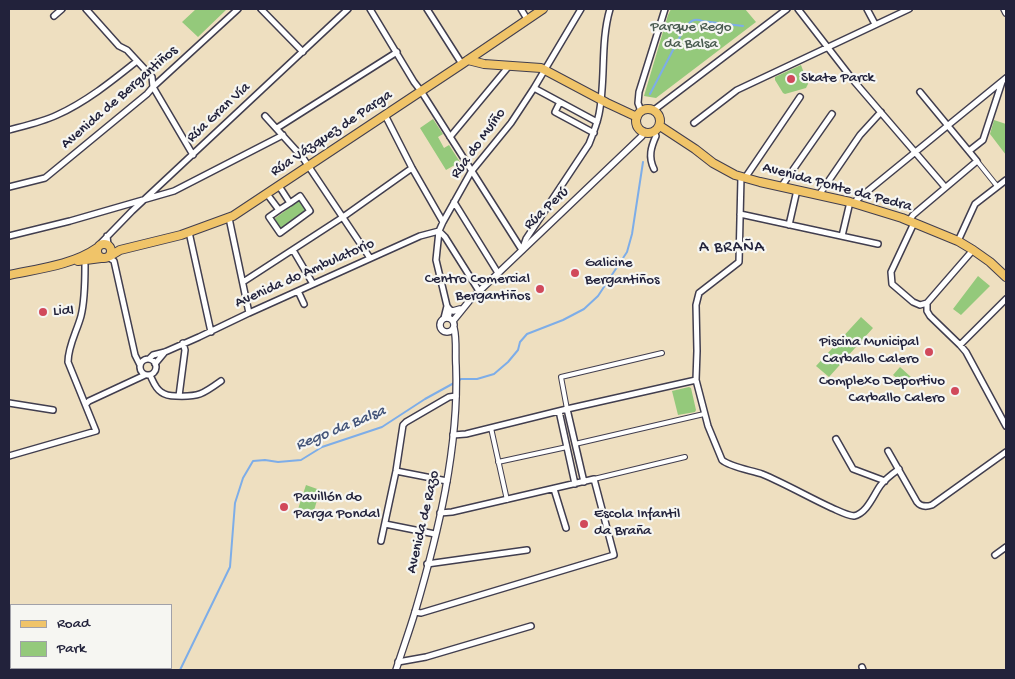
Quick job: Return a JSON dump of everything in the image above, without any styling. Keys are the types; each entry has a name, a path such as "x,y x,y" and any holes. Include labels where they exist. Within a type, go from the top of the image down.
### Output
{"main road":[{"name":"Rúa Vázquez de Parga","path":"103,258 120,250 189,232 229,218 470,60 543,9"},
{"path":"451,72 458,71 470,60 484,64 538,68 626,112 639,114 648,109 654,110 660,118 657,129 650,133 643,131 637,124 639,114"},
{"name":"Avenida Ponte da Pedra","path":"657,129 695,149 727,171 743,178 851,203 912,222 958,241 990,262 1006,277"},
{"path":"104,244 120,250"},
{"path":"9,275 72,262 103,258 111,251 104,244"},
{"path":"103,258 97,255 104,244"},
{"path":"72,262 104,244"}],"street":[{"path":"54,16 62,9"},
{"path":"86,9 119,46 127,50 152,78 154,87 193,155"},
{"name":"Avenida de Bergantiños","path":"9,187 46,178 147,94 238,9"},
{"path":"261,9 303,52"},
{"name":"Rúa Gran Vía","path":"104,244 146,199 348,9"},
{"path":"370,9 414,82 422,91 471,172 522,250"},
{"path":"428,9 470,60"},
{"path":"520,9 527,19"},
{"name":"Rúa do Muíño","path":"456,375 455,326 449,319 436,260 439,232 471,172 511,122 534,88 581,9"},
{"path":"522,250 526,239 589,144 594,133 601,100 604,45 610,9"},
{"path":"639,114 640,92 665,9"},
{"path":"654,110 787,9"},
{"path":"798,9 854,80 945,187"},
{"path":"867,9 875,24"},
{"path":"694,124 737,90 909,9"},
{"path":"1004,9 1006,13"},
{"path":"277,128 397,52"},
{"path":"9,130 56,116 111,82 137,61"},
{"path":"450,137 509,66"},
{"path":"842,236 851,203 1004,80"},
{"path":"969,151 983,140 1004,80"},
{"path":"534,88 597,122"},
{"path":"920,92 997,186"},
{"path":"800,97 743,178 739,262 699,293 696,305 696,380 704,414 722,460 726,463 762,474 814,500 854,516 862,512 885,481 899,469"},
{"path":"560,102 555,112 594,133"},
{"path":"819,195 860,136 881,112"},
{"path":"781,187 832,114"},
{"path":"385,115 412,168 443,222"},
{"path":"265,116 309,166 370,258"},
{"path":"654,169 651,164 651,149 657,129"},
{"name":"Rúa Perú","path":"449,319 642,136 643,131"},
{"path":"9,236 70,221 174,191 283,135"},
{"path":"973,250 927,303 913,302 892,284 891,272 912,222 913,215 977,161"},
{"path":"243,282 343,217 412,168"},
{"path":"958,241 975,204 1006,180"},
{"path":"279,186 290,203"},
{"path":"789,225 797,190"},
{"path":"267,194 279,210"},
{"path":"300,196 310,211 280,233 268,217 279,210 300,196"},
{"path":"454,202 498,272"},
{"path":"740,214 878,244"},
{"path":"229,218 248,314"},
{"path":"540,219 546,227"},
{"path":"189,232 211,332"},
{"path":"439,232 445,237 479,291"},
{"name":"Avenida do Ambulatorio","path":"150,359 153,355 211,332 420,236 439,232"},
{"path":"293,250 313,284"},
{"path":"72,262 85,265 103,258 114,261 135,355 140,368 160,391 168,396 195,396 221,381"},
{"path":"9,456 96,431 68,362 83,307 85,265"},
{"path":"298,291 304,304"},
{"path":"960,345 1006,299"},
{"path":"927,303 927,310 930,316 966,352 1006,426"},
{"path":"448,308 452,311 462,307"},
{"name":"Rúa do Muíño","path":"446,332 440,326 441,321 449,319"},
{"path":"446,332 451,332 454,328"},
{"path":"446,332 455,341"},
{"path":"180,396 185,350 183,344"},
{"path":"86,404 133,380 148,375 155,369 155,364 164,352"},
{"path":"584,482 561,377 662,354"},
{"path":"133,380 139,374 143,360 150,359 155,364"},
{"name":"Avenida de Razo","path":"396,670 415,612 440,513 453,435 456,375"},
{"path":"453,435 466,434 696,380"},
{"path":"381,541 396,471 403,425 449,397 456,396"},
{"path":"9,403 53,410"},
{"path":"559,411 575,484"},
{"path":"498,462 704,414"},
{"path":"491,428 507,500"},
{"path":"836,439 853,469 885,481"},
{"path":"888,451 919,505 927,506 932,506 1006,452"},
{"path":"440,513 507,500 685,457"},
{"path":"396,471 446,480"},
{"path":"415,612 421,613 614,555 594,479"},
{"path":"554,489 566,528"},
{"path":"385,524 435,534"},
{"path":"995,556 1006,547"},
{"path":"427,564 527,550"},
{"path":"398,662 426,657 531,626"}],"green space":[{"path":"196,9 227,9 198,37 182,22"},
{"name":"Parque Rego da Balsa","path":"671,9 745,9 756,22 656,98 644,96 668,15"},
{"name":"Skate Parck","path":"801,65 808,84 806,88 783,93 775,77"},
{"path":"433,119 443,134 438,137 444,148 449,145 460,162 446,170 420,128"},
{"path":"994,120 1006,124 1006,155 990,134"},
{"path":"300,200 307,210 282,229 274,219"},
{"path":"978,276 990,286 961,315 953,309"},
{"path":"861,317 873,328 829,377 816,366"},
{"path":"900,367 912,378 906,385 893,375"},
{"path":"691,388 696,410 695,412 678,415 672,391"},
{"path":"306,485 320,490 313,514 298,509"}],"waterway":[{"name":"Rego da Balsa","path":"650,94 684,29 692,21 699,20 743,26"},
{"name":"Rego da Balsa","path":"458,381 461,379 477,379 494,374 518,350 520,342 527,334 563,320 584,309 598,296 627,252 632,234 643,162"},
{"name":"Rego da Balsa","path":"180,670 230,567 235,503 243,478 253,461 278,462 301,460 322,447 382,427 454,383"}],"place":[{"name":"Skate Parck","path":"791,79"},
{"name":"Galicine Bergantiños","path":"575,273"},
{"name":"Centro Comercial Bergantiños","path":"540,289"},
{"name":"Lidl","path":"43,312"},
{"name":"Piscina Municipal Carballo Calero","path":"929,352"},
{"name":"Complexo Deportivo Carballo Calero","path":"955,391"},
{"name":"Pavillón do Parga Pondal","path":"284,507"},
{"name":"Escola Infantil da Braña","path":"584,524"}],"district":[{"name":"A BRAÑA","path":"732,249"}]}
